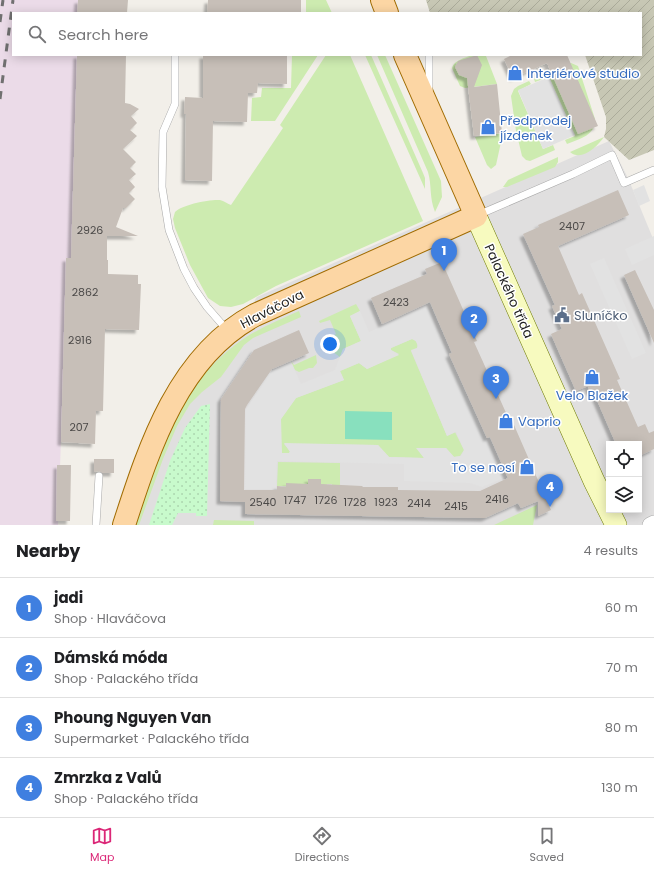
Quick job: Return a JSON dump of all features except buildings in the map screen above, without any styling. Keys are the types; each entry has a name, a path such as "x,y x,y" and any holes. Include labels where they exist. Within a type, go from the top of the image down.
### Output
{"main road":[{"path":"382,0 386,12"},
{"name":"Palackého třída","path":"405,56 476,216"},
{"name":"Hlaváčova","path":"124,525 148,458 176,395 203,357 229,332 254,315 476,216"}],"street":[{"name":"Palackého třída","path":"476,216 594,481 616,525"},
{"path":"650,525 654,523"}],"lane":[{"path":"378,0 385,12"},
{"path":"176,56 174,104 163,132 162,187 169,230 184,269 194,288 207,307 229,332"},
{"path":"428,108 429,56"},
{"path":"476,216 573,174 612,155 618,149"},
{"path":"612,155 624,183 654,170"},
{"path":"96,525 99,476"}],"shaded area":[{"path":"0,0 86,0 86,12 12,12 12,56 85,56 80,259 64,352 58,525 0,525"},
{"path":"426,0 654,0 654,150 629,160 604,137 606,117 585,56 642,56 642,12 430,12"},
{"path":"549,77 575,135 543,149 518,90"},
{"path":"609,141 628,178 654,241 654,525 134,525 138,511 169,433 195,385 257,297"},
{"path":"644,185 650,201 639,206 633,190"},
{"path":"654,236 654,255 632,265 625,249"},
{"path":"604,258 646,353 632,359 590,264"},
{"path":"427,306 504,478 482,487 470,483 404,481 404,464 277,461 276,489 245,489 246,410 270,372 291,362 301,384 335,370 343,349 361,341 350,316 360,311 369,332","holes":["412,339 416,341 418,346 417,348 411,350 447,436 456,432 464,450 461,456 454,457 446,448 416,448 424,458 389,457 378,445 284,443 290,452 282,453 281,419 296,398 344,380 340,371 359,363 367,369 399,355 391,350 391,348"]}],"green space":[{"path":"306,0 326,0 332,12 306,12"},
{"path":"292,56 317,56 275,121 251,121 252,98 261,97 262,88 291,88"},
{"path":"325,56 350,56 423,221 276,286 243,304 231,307 220,306 208,298 190,265 175,228 173,219 175,212 183,207 210,200 220,200 231,205 283,128 280,125"},
{"path":"365,56 371,56 423,173 425,178 425,189"},
{"path":"377,56 385,56 441,181 442,197 435,212 428,172"},
{"path":"469,56 486,56 497,84 465,88 460,86 452,68 457,61"},
{"path":"571,63 578,66 595,119 593,129 590,133 567,144 565,140 575,136 549,77 535,82 534,79"},
{"path":"529,81 531,84 518,91 543,149 553,145 555,150 530,161 526,160 522,156 516,131 511,96 514,89"},
{"path":"503,133 496,165 491,169 487,165 475,137"},
{"path":"604,137 593,149 584,154 574,155 570,152"},
{"path":"558,157 558,162 555,167 507,187 503,187 508,180"},
{"path":"356,304 360,311 350,316 361,341 343,349 340,357 333,352 327,339 336,334 330,320 320,323 319,321"},
{"path":"299,311 301,317 253,338 244,345 221,377 190,404 177,426 163,459 139,525 134,525 170,432 186,400 196,386 220,358 235,345 266,326"},
{"path":"412,339 416,341 417,348 411,351 447,436 455,432 464,450 460,456 454,457 446,448 417,448 424,458 389,457 378,445 284,444 290,451 289,453 281,453 281,419 296,398 344,380 340,371 359,363 367,369 399,354 391,350 391,348"},
{"path":"316,355 317,363 313,368 299,372 295,370 291,361 294,365"},
{"path":"210,404 207,516 196,516 196,513 178,513 172,525 149,525 170,461 185,428 201,406"},
{"path":"345,411 392,412 392,440 345,439"},
{"path":"278,462 340,463 340,488 332,488 332,484 327,484 326,487 321,487 321,479 308,487 277,486"},
{"path":"537,505 533,525 494,525"},
{"path":"214,520 254,521 254,525 213,525"}],"railway":[{"path":"0,22 3,0"},
{"path":"0,99 13,0"}],"place":[{"name":"Interiérové studio","path":"515,73"},
{"name":"Předprodej jízdenek","path":"488,127"},
{"name":"jadi","path":"444,271"},
{"name":"Sluníčko","path":"562,315"},
{"name":"Dámská móda","path":"474,339"},
{"name":"Velo Blažek","path":"592,377"},
{"name":"Phoung Nguyen Van","path":"496,399"},
{"name":"Vaprio","path":"506,421"},
{"name":"To se nosí","path":"527,467"},
{"name":"Zmrzka z Valů","path":"550,507"}]}
